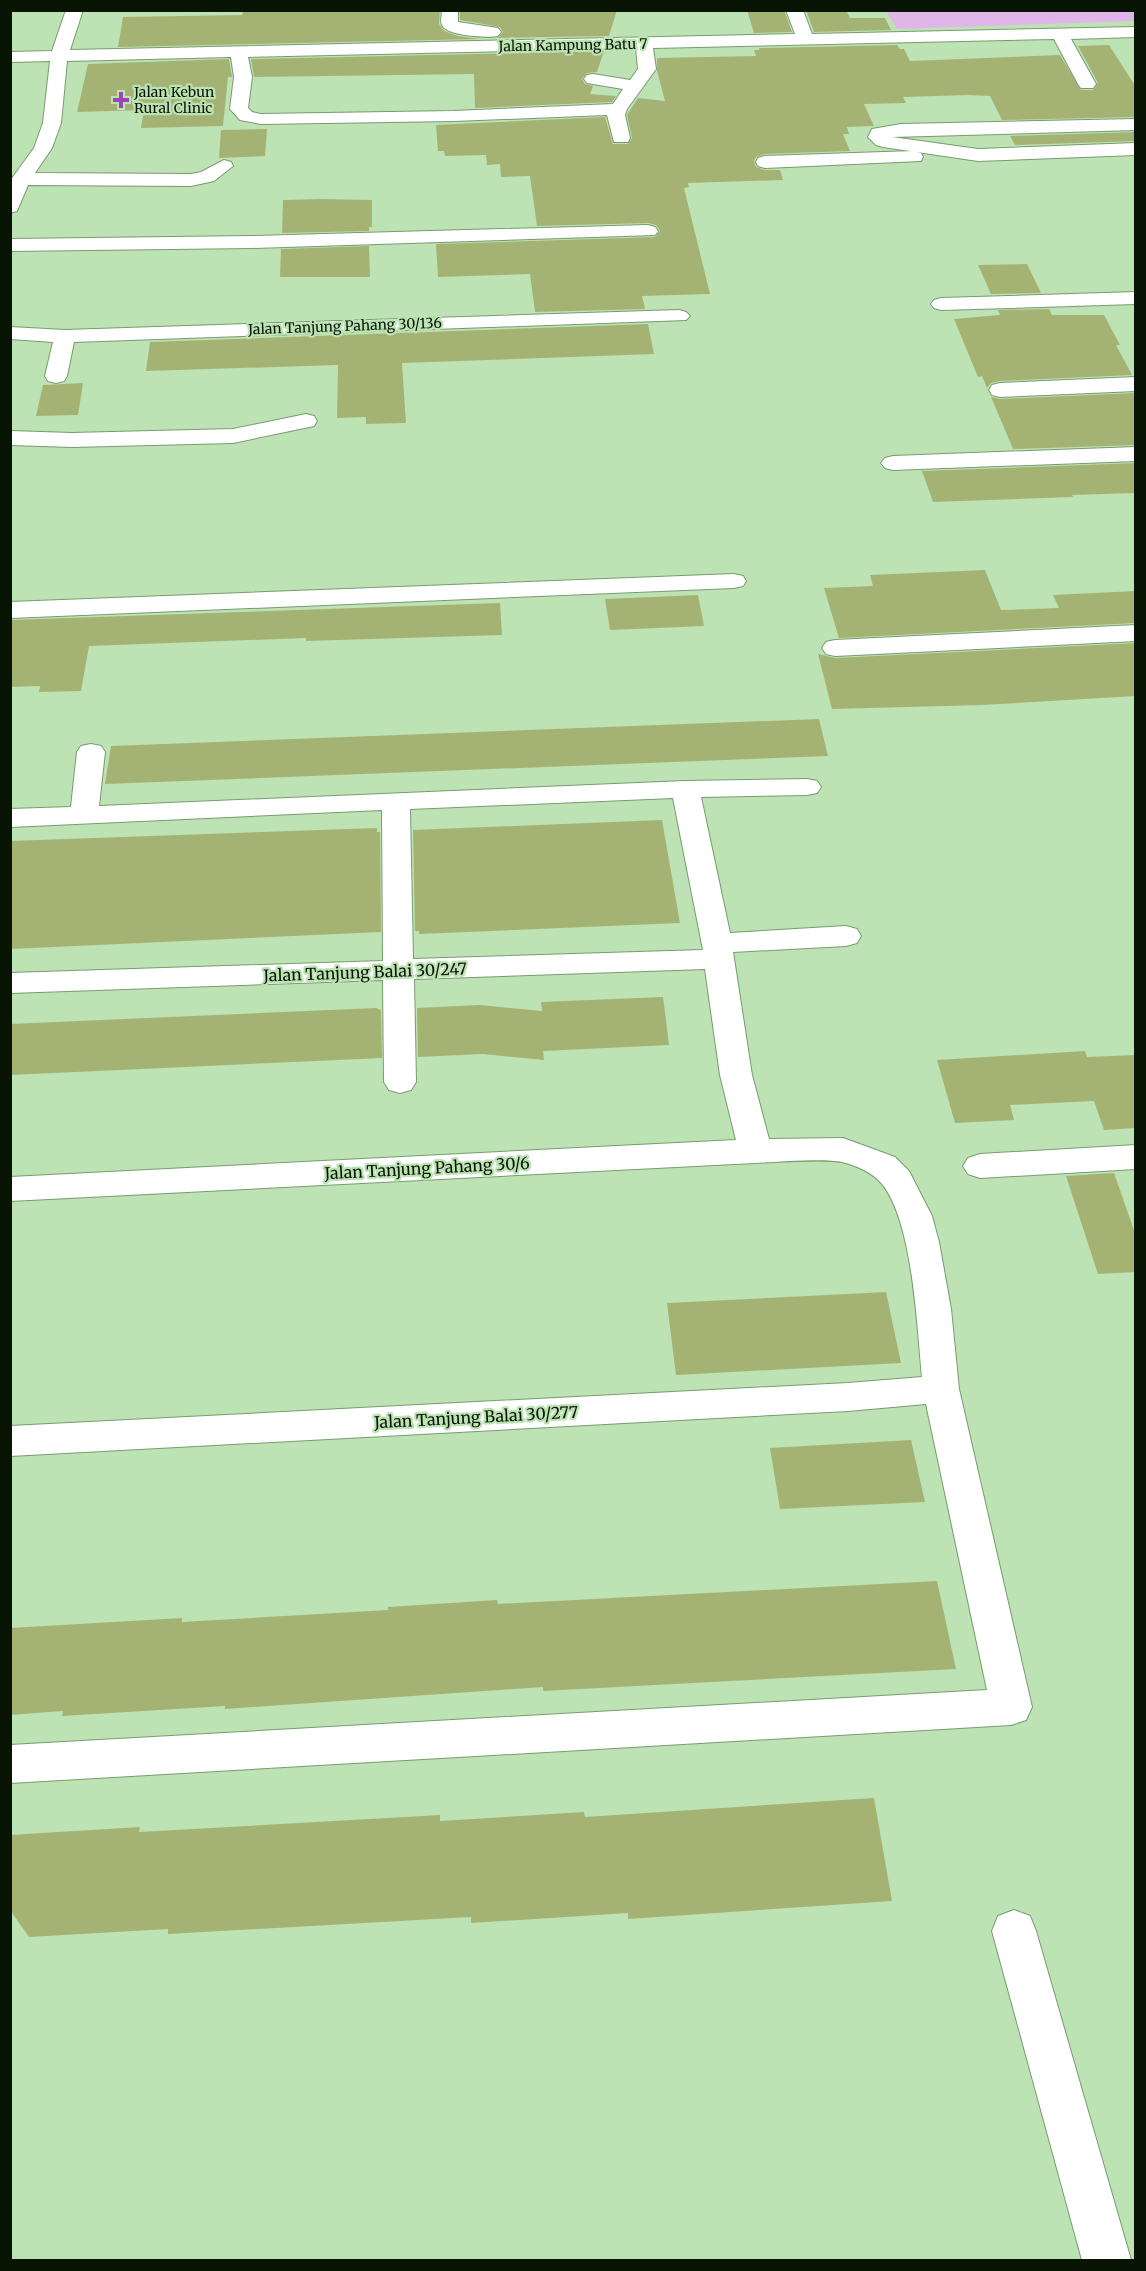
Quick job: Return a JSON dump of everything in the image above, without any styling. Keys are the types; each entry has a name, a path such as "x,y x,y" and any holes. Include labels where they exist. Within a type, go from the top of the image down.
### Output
{"street":[{"path":"10,207 21,179 43,148 52,123 59,56 75,10"},
{"path":"450,10 450,25 455,28 513,36 516,46"},
{"path":"794,10 806,40"},
{"name":"Jalan Kampung Batu 7","path":"10,57 1136,32"},
{"path":"1059,33 1087,84"},
{"path":"621,138 616,115 647,69 644,44"},
{"path":"238,52 243,77 239,109 246,116 261,119 454,116 618,109"},
{"path":"593,79 636,86"},
{"path":"978,155 883,141 878,137 879,133 901,130 1136,124"},
{"path":"765,162 1136,149"},
{"path":"21,179 191,180 207,177 224,166"},
{"path":"10,245 252,242 648,231"},
{"path":"941,304 1136,298"},
{"name":"Jalan Tanjung Pahang 30/136","path":"10,333 65,336 679,316"},
{"path":"56,376 65,336"},
{"path":"1000,390 1136,384"},
{"path":"10,438 72,440 233,436 306,421"},
{"path":"893,463 1136,454"},
{"path":"10,610 734,581"},
{"path":"835,648 1136,633"},
{"path":"84,815 91,752"},
{"path":"10,818 685,789 807,787"},
{"path":"685,789 718,951 736,1075 755,1151"},
{"path":"396,802 400,1082"},
{"name":"Jalan Tanjung Balai 30/247","path":"10,983 398,971 718,951 846,936"},
{"name":"Jalan Tanjung Pahang 30/6","path":"10,1190 755,1151 843,1150 883,1165 897,1179 915,1216 922,1242 933,1309 941,1389"},
{"path":"980,1166 1136,1157"},
{"path":"10,1764 1011,1707 941,1389"},
{"name":"Jalan Tanjung Balai 30/277","path":"10,1441 848,1397 941,1389"},
{"path":"1014,1931 1107,2260"}],"shaded area":[{"path":"1135,10 1135,21 897,29 886,11"}],"building":[{"path":"440,10 439,24 444,31 458,36 480,39 118,47 123,17 242,15 243,12"},
{"path":"460,10 617,10 609,36 498,38 503,32 500,27 460,20"},
{"path":"747,10 784,10 792,32 754,33"},
{"path":"806,10 846,10 850,18 885,18 891,30 814,32"},
{"path":"897,45 900,49 904,49 910,61 1060,55 1081,90 1093,90 1098,83 1078,46 1109,45 1136,87 1136,117 1002,120 990,96 903,97 906,103 864,104 874,126 847,127 849,134 843,134 850,151 765,154 756,157 754,161 756,167 765,170 780,170 783,180 688,183 689,187 684,188 710,294 642,296 645,309 535,312 530,274 438,277 436,244 655,237 660,231 656,225 648,223 537,226 530,176 501,177 500,164 487,165 486,155 445,156 444,151 438,151 436,125 605,117 613,144 628,144 632,138 627,115 638,98 665,101 657,71 657,58 756,56 754,50 759,50 759,48"},
{"path":"604,51 597,72 587,73 582,79 585,84 593,86 590,94 616,96 612,102 475,108 474,74 254,77 251,59"},
{"path":"229,59 232,77 228,77 223,126 141,128 144,110 77,112 88,64"},
{"path":"267,129 265,156 219,158 221,130"},
{"path":"1136,132 1136,141 1015,145 1010,136"},
{"path":"283,200 372,200 372,227 369,227 369,231 282,233"},
{"path":"369,246 370,277 280,277 281,249"},
{"path":"1027,264 1041,293 991,294 978,265"},
{"path":"1049,309 1052,315 1104,315 1120,345 1116,345 1132,375 1000,381 991,383 987,388 982,376 978,377 954,319 1000,315 998,310"},
{"path":"648,324 654,354 402,363 406,423 366,424 366,417 337,418 338,365 146,371 150,342"},
{"path":"83,383 78,415 36,416 43,385"},
{"path":"1136,393 1136,445 1013,449 991,397 1000,399"},
{"path":"1136,463 1136,493 1072,495 1073,497 933,502 922,471"},
{"path":"985,570 1001,610 1059,608 1053,595 1136,591 1136,623 839,638 824,588 873,586 870,575"},
{"path":"698,595 704,626 610,630 605,599"},
{"path":"500,603 502,635 306,641 306,638 89,646 81,691 39,692 40,686 10,687 10,620"},
{"path":"1136,643 1136,696 982,705 832,709 818,654 835,658"},
{"path":"819,719 828,756 105,784 111,746"},
{"path":"662,820 680,923 419,934 419,931 415,931 413,830"},
{"path":"377,828 377,832 380,832 381,932 10,949 10,841"},
{"path":"663,997 669,1045 543,1051 544,1060 483,1054 418,1057 417,1008 480,1005 542,1011 541,1002"},
{"path":"376,1008 381,1010 382,1058 10,1075 10,1024"},
{"path":"1085,1051 1087,1057 1136,1055 1136,1128 1104,1130 1094,1101 1010,1105 1014,1120 955,1123 937,1060"},
{"path":"1114,1173 1136,1236 1136,1272 1098,1274 1066,1176"},
{"path":"886,1292 901,1363 676,1375 667,1303"},
{"path":"911,1440 925,1502 780,1509 770,1448"},
{"path":"937,1581 956,1669 543,1691 543,1687 225,1709 225,1706 62,1716 63,1711 10,1715 10,1628 182,1618 182,1622 388,1610 388,1607 497,1600 498,1604"},
{"path":"874,1798 892,1901 628,1919 628,1913 471,1923 471,1917 168,1934 168,1929 29,1937 10,1910 10,1835 140,1827 139,1832 440,1815 440,1821 584,1812 585,1817"}],"place":[{"name":"Jalan Kebun Rural Clinic","path":"121,100"}]}
